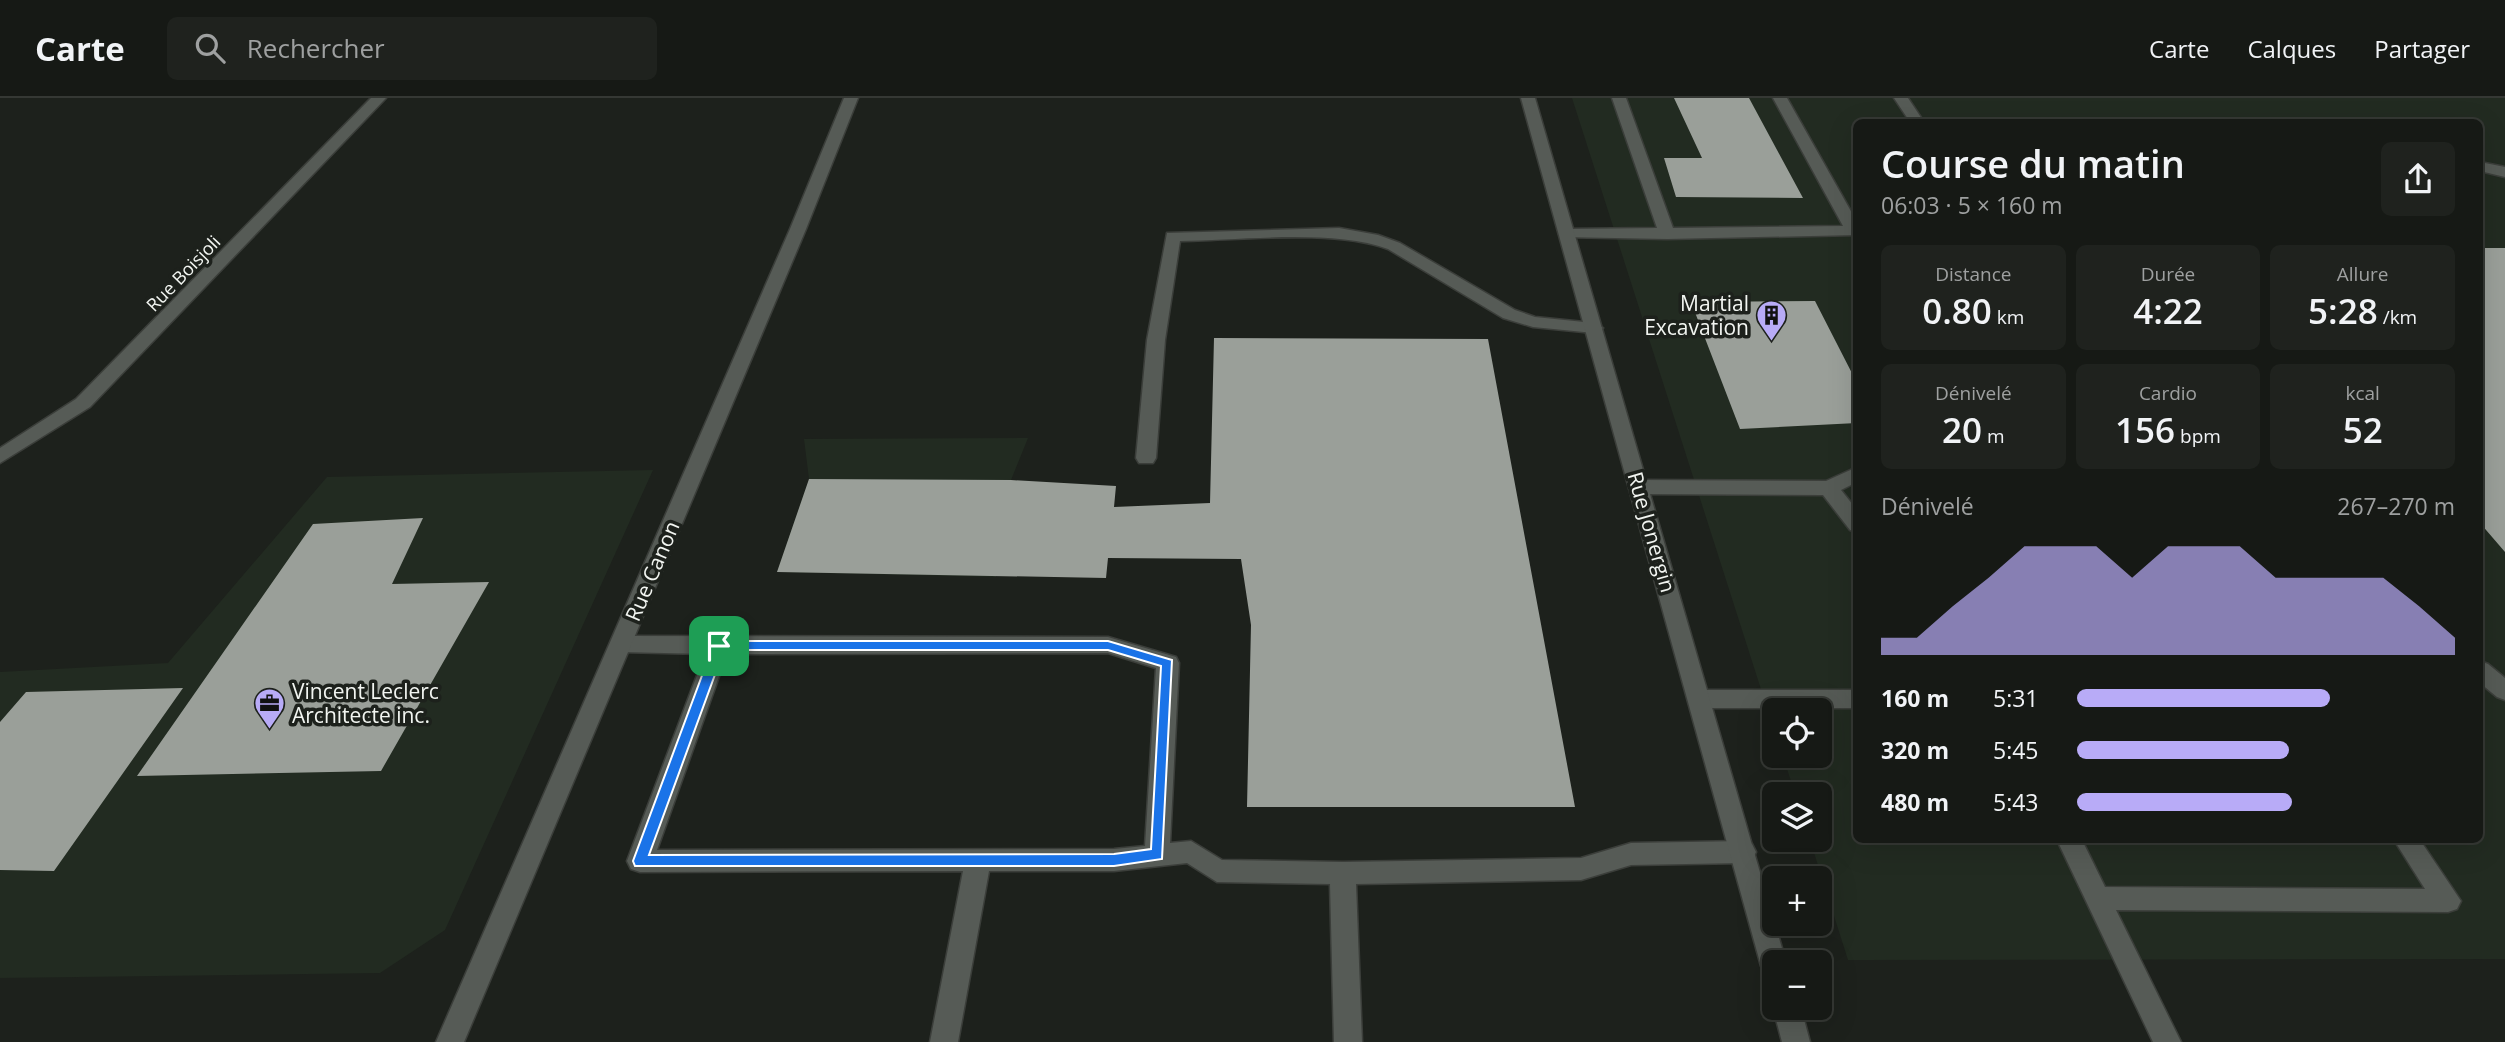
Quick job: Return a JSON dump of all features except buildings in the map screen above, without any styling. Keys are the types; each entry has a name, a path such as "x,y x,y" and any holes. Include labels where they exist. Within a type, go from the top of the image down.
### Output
{"street":[{"name":"Rue Boisjoli","path":"0,457 83,403 379,98"},
{"name":"Rue Canon","path":"450,1042 798,229 850,98"},
{"name":"Rue Jonergin","path":"1528,98 1770,950"},
{"path":"1619,98 1667,234"},
{"path":"1780,98 1853,229"},
{"path":"1901,98 1915,119"},
{"path":"2483,168 2505,172"},
{"path":"1567,234 1853,231"},
{"path":"1146,458 1156,340 1173,236 1339,233 1378,240 1394,246 1509,314 1533,322 1594,328"},
{"path":"1639,487 1829,488 1853,475"},
{"path":"1829,488 1853,518"},
{"path":"621,644 1108,645 1168,663 1157,854"},
{"path":"719,646 640,861 1114,860 1191,852 1217,871 1343,873 1581,869 1631,854 1743,852"},
{"path":"2483,673 2505,691"},
{"path":"1700,699 1853,699"},
{"path":"2070,843 2167,1042"},
{"path":"2097,898 2448,901 2408,843"},
{"path":"944,1042 978,860"},
{"path":"1343,873 1348,1042"},
{"path":"1790,1020 1796,1042"}],"shaded area":[{"path":"1572,98 2505,98 2505,959 1848,960 1832,909 1832,866 1818,866 1814,852 1832,852 1832,782 1791,782 1787,768 1832,768 1832,698 1764,698"},
{"path":"1028,438 1011,480 996,577 777,572 809,479 804,439"},
{"path":"653,470 445,930 380,973 0,978 0,672 168,663 327,477"}],"place":[{"name":"Martial Excavation","path":"1772,342"},
{"name":"Vincent Leclerc Architecte inc.","path":"269,730"}],"route":[{"path":"1108,645 1168,663 1157,854 1114,860 640,861 719,646 1108,645"}]}
